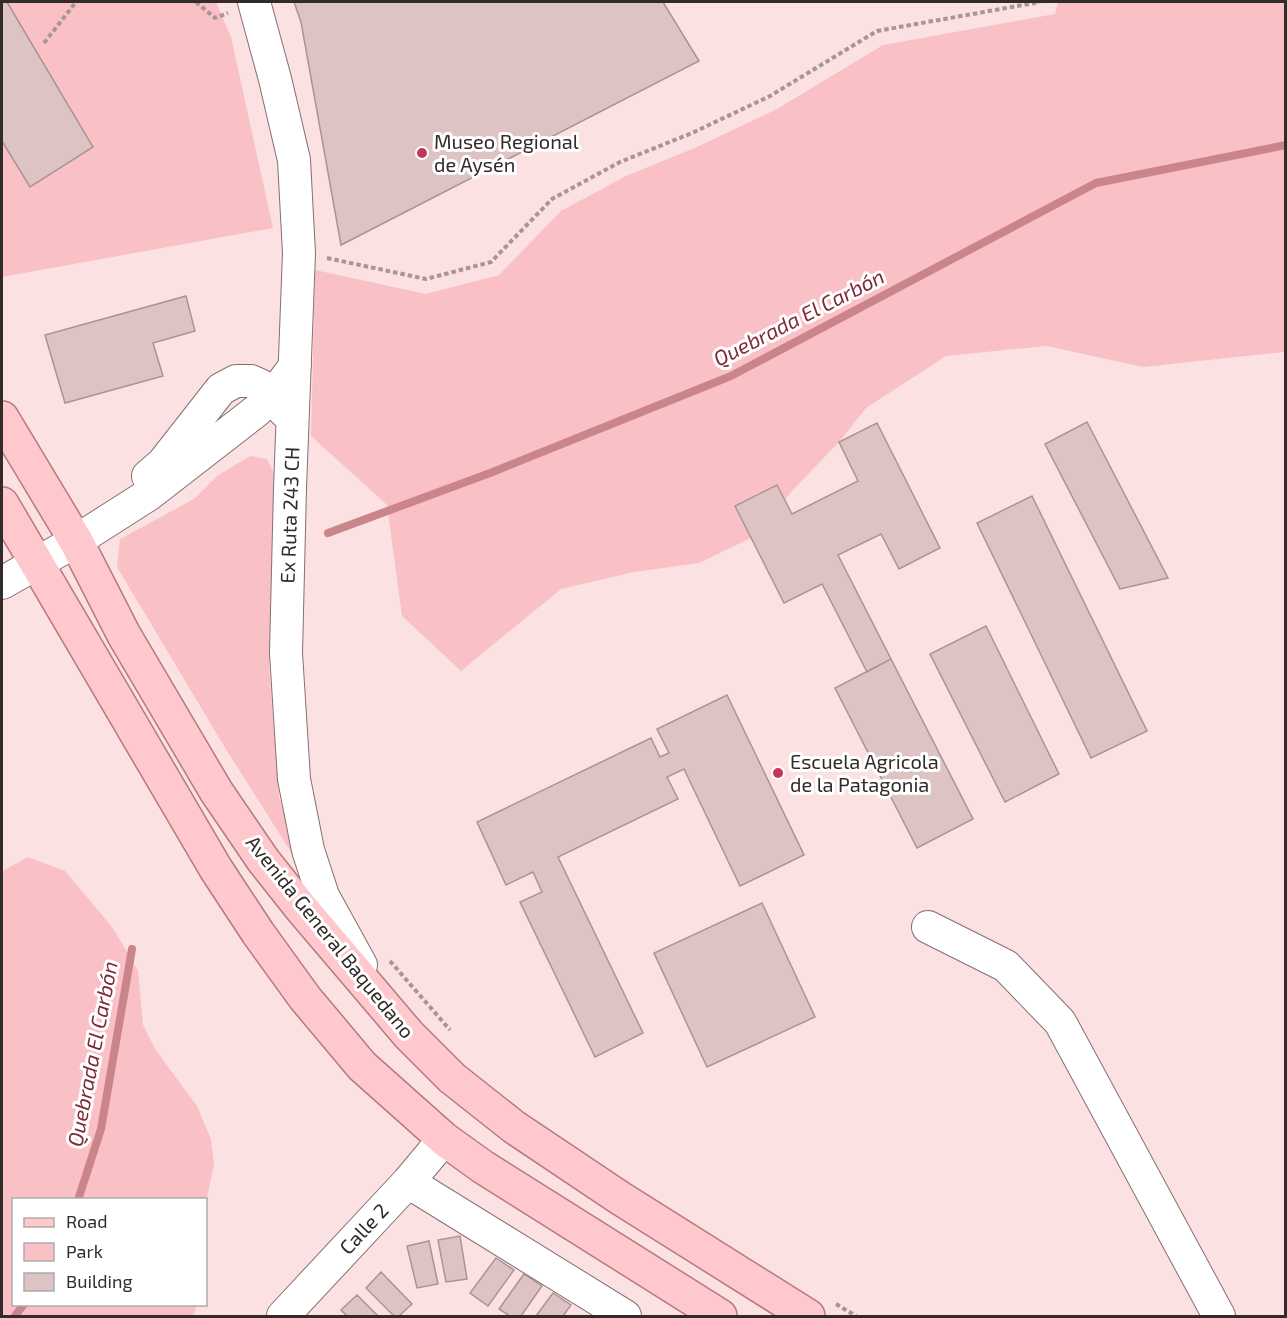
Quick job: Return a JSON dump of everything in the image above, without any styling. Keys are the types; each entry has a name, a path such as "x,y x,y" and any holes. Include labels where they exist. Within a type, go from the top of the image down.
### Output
{"main road":[{"name":"Avenida General Baquedano","path":"2,418 76,541 124,635 216,790 269,868 409,1035 452,1078 514,1127 620,1198 818,1308"},
{"path":"2,504 216,869 305,998 362,1066 444,1139 483,1167 720,1317"}],"street":[{"name":"Ex Ruta 243 CH","path":"254,2 320,254 295,366 292,422 286,653 294,779 308,850 323,896 389,1013"},
{"path":"272,397 295,366"},
{"path":"2,583 35,562 76,541 115,503 163,463 221,389 236,381 251,381 260,385 292,422"},
{"path":"928,927 1006,966 1060,1022 1220,1317"},
{"name":"Calle 2","path":"283,1317 408,1182 444,1139"},
{"path":"408,1182 625,1317"}],"path":[{"path":"44,43 76,2"},
{"path":"320,254 426,279 491,262 552,199 620,162 692,133 770,96 877,31 1040,2"},
{"path":"387,955 456,1038"},
{"path":"818,1308 856,1317"}],"green space":[{"path":"2,2 216,2 231,37 273,228 2,277"},
{"path":"1058,2 1285,2 1285,352 1143,367 1047,346 946,356 866,408 839,442 792,491 757,535 699,563 634,572 561,589 461,671 402,616 387,505 311,436 315,270 426,294 499,275 561,211 626,176 697,147 777,109 883,45 1055,14"},
{"path":"250,456 267,459 274,473 269,667 279,796 296,860 224,746 117,567 120,539 194,499 217,476"},
{"path":"28,857 65,871 113,928 138,971 143,1025 155,1049 197,1106 211,1139 214,1164 207,1198 12,1198 12,1306 197,1306 193,1316 2,1316 2,881 4,870"}],"building":[{"path":"2,2 7,2 93,147 30,187 2,141"},
{"name":"Museo Regional de Aysén","path":"294,2 663,2 699,61 341,245 301,22"},
{"path":"186,296 195,331 153,343 163,376 65,403 45,335"},
{"path":"1087,422 1168,578 1120,589 1045,444"},
{"path":"877,423 940,548 899,569 881,534 838,555 891,659 867,672 822,584 784,603 735,506 777,485 792,514 858,481 839,442"},
{"path":"1032,496 1147,731 1091,758 977,523"},
{"path":"986,626 1059,774 1005,802 930,654"},
{"path":"891,659 973,819 917,848 835,688"},
{"path":"727,695 804,855 740,886 684,769 667,777 678,799 558,857 643,1033 595,1057 520,902 542,892 533,872 506,885 477,822 651,738 660,757 669,753 657,729"},
{"path":"762,903 815,1017 707,1067 654,953"},
{"path":"460,1236 467,1279 446,1282 438,1240"},
{"path":"429,1241 438,1284 417,1288 407,1246"},
{"path":"496,1258 514,1270 488,1306 470,1293"},
{"path":"381,1272 412,1304 399,1316 394,1316 366,1288"},
{"path":"524,1274 542,1286 521,1316 510,1316 499,1309"},
{"path":"553,1293 571,1305 563,1316 536,1316"},
{"path":"357,1295 378,1316 347,1316 341,1310"}],"waterway":[{"name":"Quebrada El Carbón","path":"328,533 490,473 731,376 1096,183 1286,145"},
{"name":"Quebrada El Carbón","path":"79,1198 101,1129 132,949"},
{"name":"Quebrada El Carbón","path":"15,1316 22,1306"}],"place":[{"name":"Museo Regional de Aysén","path":"422,153"},
{"name":"Escuela Agricola de la Patagonia","path":"778,773"}]}
